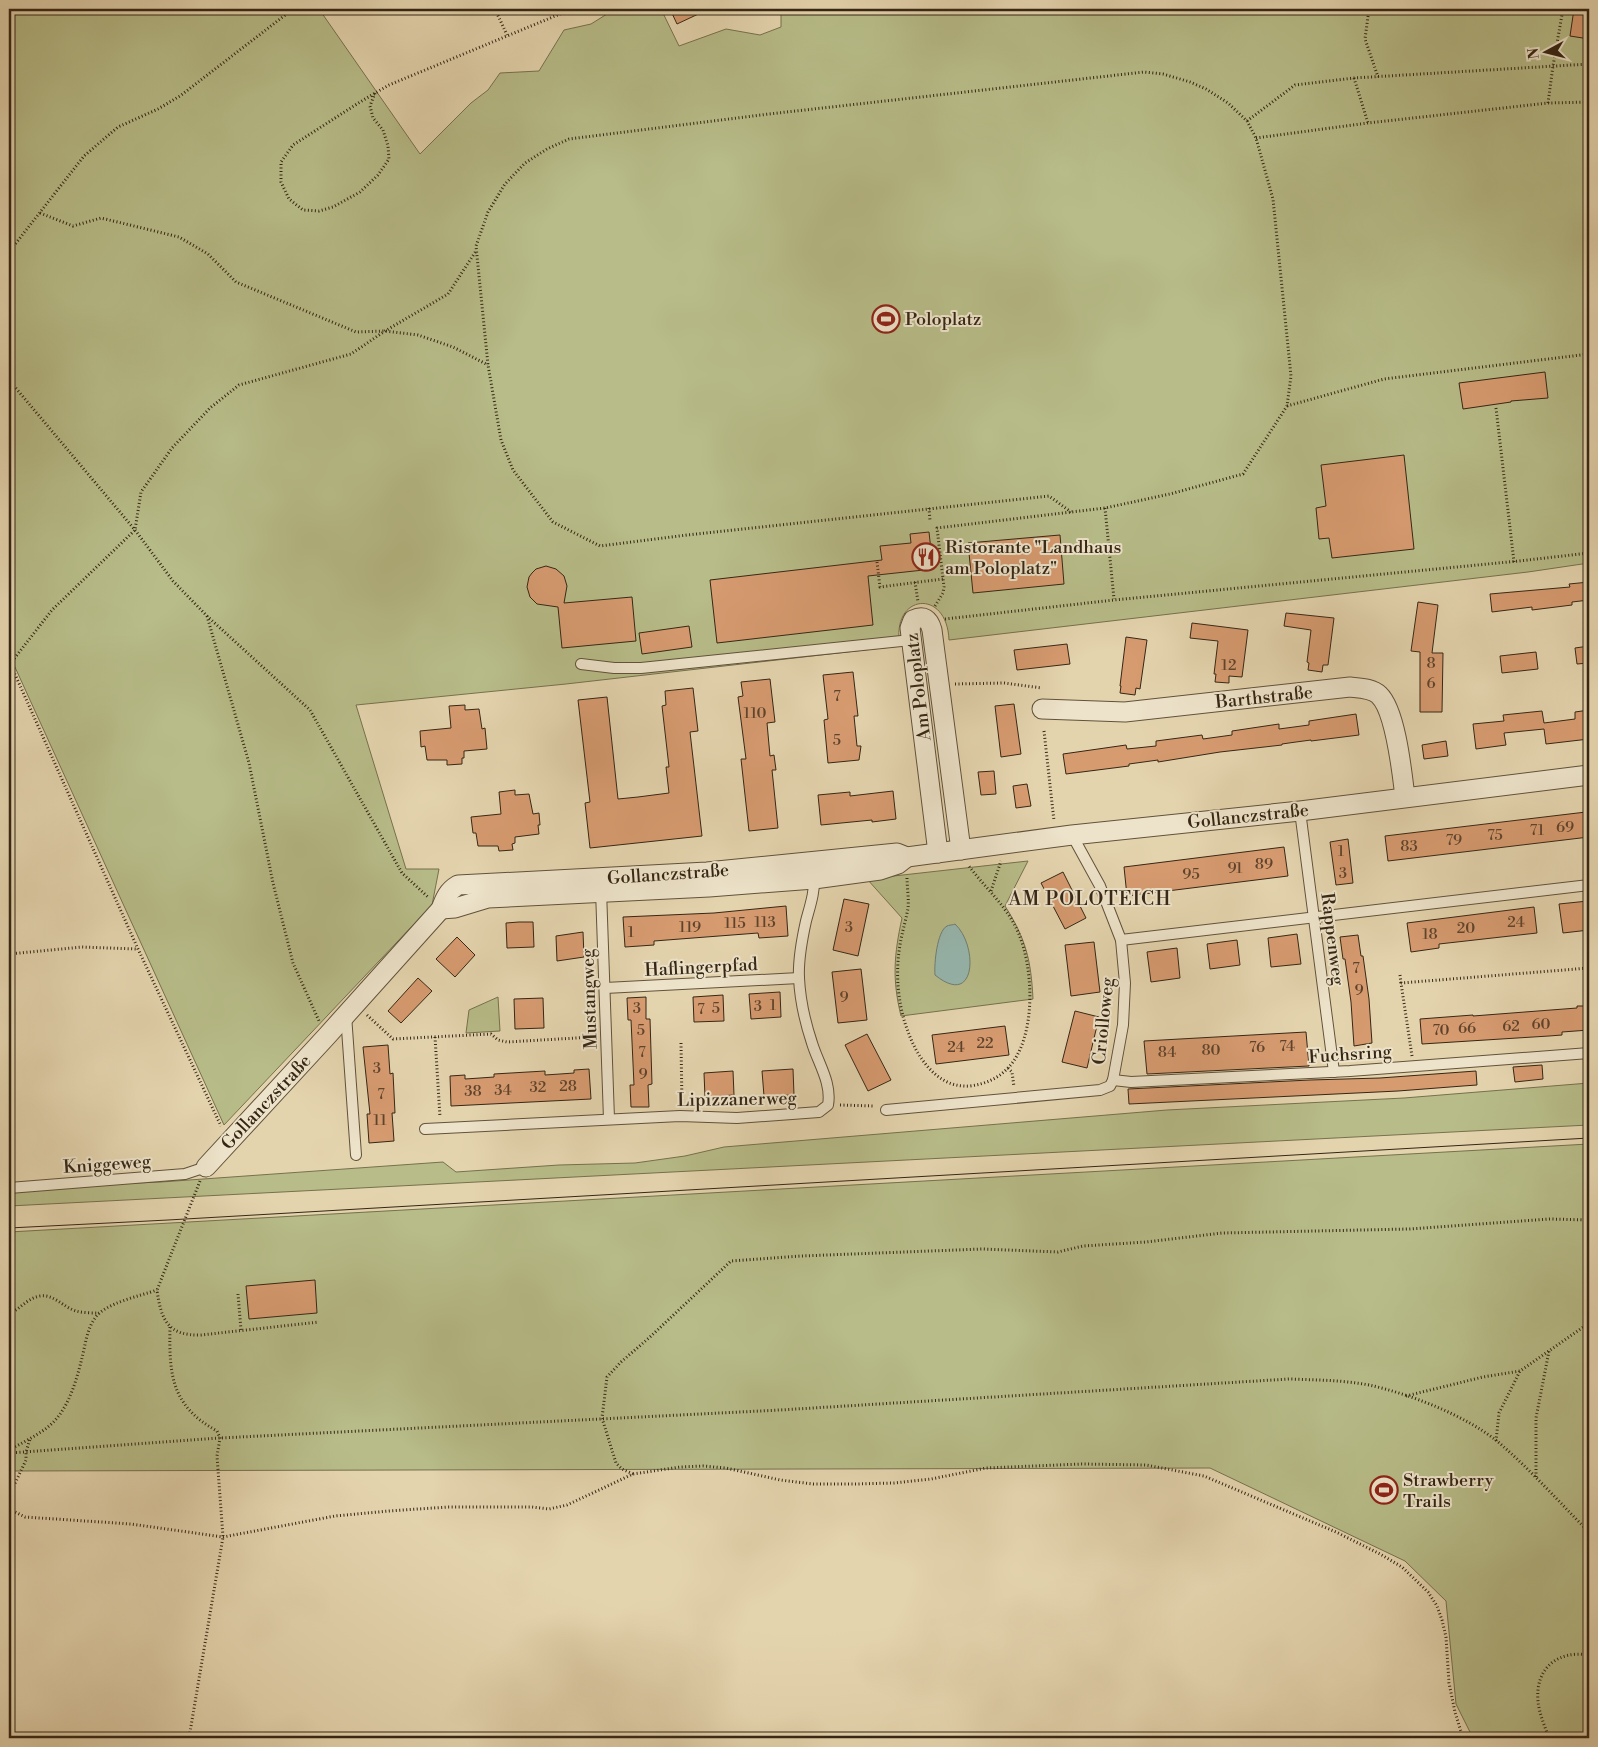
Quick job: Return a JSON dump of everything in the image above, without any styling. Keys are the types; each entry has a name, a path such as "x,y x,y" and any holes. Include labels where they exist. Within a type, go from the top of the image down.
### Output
{"street":[{"name":"Am Poloplatz","path":"932,613 925,618 920,617 913,620 910,624 938,853"},
{"name":"Am Poloplatz","path":"932,613 939,685 964,857"},
{"name":"Barthstraße","path":"1042,709 1125,712 1350,687 1368,689 1380,696 1389,714 1399,757 1405,797"},
{"name":"Gollanczstraße","path":"206,1167 326,1037 354,1013 441,909 455,908 488,898 601,885 709,887 814,871 880,870 898,864 907,865 938,853 964,857 1072,835 1300,811 1589,775"}],"lane":[{"path":"581,664 614,668 641,668 912,640"},
{"name":"Rappenweg","path":"1300,811 1334,1072"},
{"name":"Criolloweg","path":"886,1110 1100,1090 1110,1086 1113,1080 1123,1025 1126,983 1121,940 1100,886 1072,835"},
{"path":"814,871 813,897 800,951 799,978 811,1042 829,1088 828,1105"},
{"name":"Mustangweg","path":"601,885 609,1119"},
{"path":"1121,940 1589,885"},
{"name":"Haflingerpfad","path":"605,988 799,978"},
{"path":"354,1013 356,1155"},
{"name":"Fuchsring","path":"1113,1080 1130,1082 1334,1072 1589,1053"},
{"name":"Lipizzanerweg","path":"425,1129 682,1116 736,1118 819,1112 828,1105"},
{"name":"Kniggeweg","path":"9,1188 159,1177 185,1174 206,1167"}],"path":[{"path":"9,252 84,156 118,127 158,109 180,96 293,9"},
{"path":"495,9 507,35"},
{"path":"375,93 370,106 373,118 382,130 388,146 388,159 378,175 360,192 333,207 319,211 303,210 289,199 281,182 281,162 293,145 375,93 389,85 572,9"},
{"path":"1369,9 1365,39 1378,77"},
{"path":"1548,103 1563,9"},
{"path":"1247,121 1295,85 1354,78 1589,64"},
{"path":"1071,512 1048,496 600,546 553,522 513,470 500,440 488,365 476,250 488,212 505,184 525,162 546,149 570,139 760,115 1144,72 1163,74 1190,82 1206,89 1228,103 1247,121 1256,138 1273,199 1278,238 1291,376 1287,406 1243,474 1170,494 1105,508 937,528 943,594 932,613 975,614 1514,562 1589,553"},
{"path":"1354,78 1368,123"},
{"path":"1256,138 1368,123 1548,103 1589,102"},
{"path":"40,213 73,226 101,218 179,237 208,254 236,282 356,332 385,331 418,336 453,348 488,365"},
{"path":"222,1150 218,1141 220,1125 138,949 9,662 52,610 135,530 141,492 172,448 210,408 239,385 351,354 385,331 448,294 476,250"},
{"path":"1287,406 1384,379 1589,354"},
{"path":"9,380 135,530 173,581 207,616 310,710 402,873 441,909"},
{"path":"1496,408 1514,562"},
{"path":"929,508 930,521"},
{"path":"1105,508 1114,600"},
{"path":"876,562 880,587 943,579"},
{"path":"915,582 917,594"},
{"path":"207,616 249,763 273,883 292,964 326,1037"},
{"path":"939,685 1004,684 1042,688"},
{"path":"1044,731 1055,824"},
{"path":"907,865 908,907 897,960 898,988 902,1014 913,1044 930,1069 948,1083 966,1086 994,1079 1008,1068 1016,1056 1028,1025 1030,985 1028,965 1018,932 1009,915 964,857"},
{"path":"991,891 1001,861"},
{"path":"9,954 82,947 138,949"},
{"path":"1401,983 1589,968"},
{"path":"1400,975 1413,1066"},
{"path":"354,1013 393,1039 491,1034 498,1040 507,1042 607,1037"},
{"path":"435,1037 441,1128"},
{"path":"681,1043 682,1116"},
{"path":"1008,1068 1012,1072 1016,1097"},
{"path":"828,1105 880,1106 886,1110"},
{"path":"206,1167 157,1290 160,1309 170,1327 177,1332 187,1335 319,1322"},
{"path":"633,1474 622,1469 616,1463 602,1418 607,1377 731,1262 800,1256 982,1249 1058,1252 1084,1246 1146,1242 1222,1233 1409,1229 1550,1219 1589,1220"},
{"path":"9,1452 50,1426 64,1408 77,1378 89,1332 95,1318 106,1308 157,1290"},
{"path":"238,1294 241,1330"},
{"path":"9,1313 16,1311 26,1302 40,1296 55,1298 63,1305 75,1310 100,1314"},
{"path":"1496,1441 1499,1413 1520,1372 1589,1323"},
{"path":"170,1327 169,1359 173,1379 184,1404 202,1422 218,1431 220,1438 217,1456 224,1537 189,1738"},
{"path":"1536,1478 1536,1418 1549,1351"},
{"path":"1406,1396 1483,1377 1520,1372"},
{"path":"9,1452 220,1438 790,1409 1289,1379 1329,1380 1368,1385 1406,1396 1459,1416 1496,1441 1536,1478 1589,1532"},
{"path":"9,1496 26,1460 30,1439"},
{"path":"9,1510 25,1517 131,1524 224,1537 335,1516 389,1511 448,1507 532,1507 549,1509 567,1505 633,1474 680,1467 703,1466 733,1469 780,1480 813,1484 894,1484 986,1468 1082,1464 1146,1465 1204,1476 1295,1514 1372,1550 1402,1567 1428,1592 1437,1606 1442,1620 1446,1637 1449,1683 1463,1738"},
{"path":"1548,1738 1537,1700 1543,1671 1553,1660 1564,1656 1589,1655"}],"green space":[{"path":"9,9 319,9 420,154 471,103 488,90 500,73 539,71 564,30 591,24 615,9 661,9 679,46 726,29 760,35 781,27 781,9 1589,9 1589,563 1528,572 949,640 946,623 939,611 930,605 920,604 911,607 903,616 899,629 900,646 566,684 356,705 406,869 439,869 432,905 224,1125 9,654"},
{"path":"1028,861 1005,906 1023,940 1029,961 1033,999 901,1016 896,990 895,967 902,918 867,879"},
{"path":"498,997 500,1031 466,1033 469,1010"},
{"path":"1589,1083 1589,1125 9,1206 9,1188 161,1182 443,1162 456,1172 559,1165 635,1163 685,1156 724,1147 1167,1110 1404,1098"},
{"path":"1589,1144 1589,1738 1473,1738 1456,1704 1446,1601 1405,1561 1210,1468 9,1471 9,1232"}],"water":[{"path":"955,924 962,934 970,958 966,979 959,984 949,983 935,975 936,956 941,934 947,926"}],"building":[{"path":"670,9 709,9 677,24"},
{"path":"1574,9 1589,9 1589,39 1570,36"},
{"path":"1545,372 1548,398 1511,401 1463,409 1459,383"},
{"path":"1404,455 1414,549 1332,558 1329,538 1319,539 1316,508 1326,506 1321,465"},
{"path":"929,532 933,569 868,576 873,625 717,643 710,580 882,560 880,546 911,543 910,534"},
{"path":"1060,535 1064,584 973,593 968,543"},
{"path":"546,566 556,569 564,576 567,586 564,603 632,597 636,641 562,648 558,607 537,604 530,597 527,587 532,573 536,569"},
{"path":"1589,582 1589,600 1572,602 1572,605 1532,610 1532,607 1492,612 1490,594 1570,587 1569,584"},
{"path":"1418,602 1438,605 1432,653 1443,653 1442,712 1420,712 1420,652 1411,651"},
{"path":"1286,613 1334,618 1328,665 1323,665 1322,672 1308,670 1309,663 1307,662 1311,630 1284,626"},
{"path":"1192,623 1248,630 1242,677 1229,676 1229,683 1215,682 1216,674 1214,674 1218,641 1190,638"},
{"path":"689,626 692,647 642,654 639,633"},
{"path":"1126,637 1147,640 1140,689 1136,688 1135,695 1120,693"},
{"path":"1067,644 1070,664 1017,670 1014,650"},
{"path":"1589,646 1589,663 1577,664 1575,648"},
{"path":"1536,652 1538,669 1502,673 1500,656"},
{"path":"853,672 858,716 854,716 857,746 861,746 859,760 828,763 824,720 828,719 823,675"},
{"path":"770,679 775,722 767,723 770,756 774,755 776,770 772,770 778,828 749,831 741,759 746,759 738,697 743,696 741,682"},
{"path":"693,688 698,731 690,732 702,836 590,848 585,803 590,802 578,700 607,697 618,799 638,797 669,793 666,767 669,767 662,706 666,705 665,691"},
{"path":"1014,704 1021,754 1001,757 995,706"},
{"path":"465,705 465,710 479,709 482,729 485,728 487,749 464,751 462,764 447,765 447,760 427,760 425,746 421,747 420,731 451,728 449,706"},
{"path":"1589,710 1589,739 1546,744 1544,729 1504,733 1506,745 1476,749 1473,724 1504,721 1503,715 1542,711 1544,723 1575,719 1575,712"},
{"path":"1356,714 1359,735 1220,752 1158,762 1158,760 1129,764 1129,766 1066,774 1063,754 1126,745 1127,749 1156,746 1156,741 1202,735 1203,739 1232,735 1232,731 1279,724 1279,729 1309,725 1309,721"},
{"path":"1446,741 1448,756 1424,759 1422,745"},
{"path":"994,771 996,794 981,795 978,772"},
{"path":"1027,784 1031,806 1016,808 1013,786"},
{"path":"515,790 515,795 529,794 533,814 539,813 539,834 515,837 515,843 512,844 513,850 499,851 498,846 478,846 476,833 473,833 471,817 501,814 499,792"},
{"path":"893,791 896,819 821,825 818,795 850,792 850,796"},
{"path":"1586,812 1589,837 1388,861 1385,836"},
{"path":"1348,839 1353,883 1336,885 1330,842"},
{"path":"1284,847 1288,876 1127,896 1124,867"},
{"path":"1063,872 1086,918 1065,929 1041,883"},
{"path":"844,899 869,904 858,956 833,950"},
{"path":"1588,901 1589,930 1563,933 1559,904"},
{"path":"786,906 788,936 759,938 758,933 654,941 654,945 625,947 623,917 714,913"},
{"path":"1534,907 1537,933 1439,944 1439,948 1411,952 1407,923"},
{"path":"533,922 534,947 507,948 506,923"},
{"path":"583,932 584,957 557,961 556,936"},
{"path":"1297,934 1301,964 1271,967 1268,938"},
{"path":"1358,935 1369,999 1372,1043 1354,1046 1351,1002 1340,937"},
{"path":"457,937 475,955 455,977 436,959"},
{"path":"1237,940 1240,965 1210,969 1207,944"},
{"path":"1094,942 1100,992 1071,996 1065,945"},
{"path":"1177,948 1180,978 1151,982 1147,952"},
{"path":"861,969 867,1020 838,1023 832,972"},
{"path":"418,978 432,991 401,1023 388,1011"},
{"path":"780,992 781,1017 751,1019 749,994"},
{"path":"723,995 724,1021 694,1022 693,997"},
{"path":"646,997 646,1019 650,1019 652,1084 648,1085 649,1107 631,1107 630,1085 634,1085 631,1020 628,1020 627,998"},
{"path":"543,998 544,1028 515,1029 514,999"},
{"path":"1577,1006 1589,1006 1589,1030 1562,1032 1562,1035 1422,1044 1420,1019 1577,1008"},
{"path":"1075,1011 1099,1017 1087,1068 1062,1062"},
{"path":"1005,1026 1009,1055 936,1064 932,1035"},
{"path":"1306,1032 1309,1066 1147,1074 1144,1041"},
{"path":"867,1034 891,1080 868,1091 845,1045"},
{"path":"388,1045 390,1074 393,1073 395,1113 392,1113 394,1141 369,1143 367,1114 370,1114 363,1047"},
{"path":"1542,1065 1543,1079 1515,1082 1513,1067"},
{"path":"589,1069 591,1099 451,1106 450,1076 465,1075 465,1079 494,1077 494,1074 545,1071 545,1075 574,1073 574,1070"},
{"path":"793,1069 794,1095 764,1096 762,1071"},
{"path":"733,1071 734,1095 705,1097 704,1073"},
{"path":"1476,1071 1477,1085 1398,1091 1129,1104 1128,1089 1380,1078"},
{"path":"315,1280 317,1313 249,1319 246,1286"}],"tram line":[{"path":"9,1228 1589,1138"}],"place":[{"name":"Poloplatz","path":"886,319"},
{"name":"Ristorante \"Landhaus am Poloplatz\"","path":"926,557"},
{"name":"Strawberry Trails","path":"1384,1490"}],"district":[{"name":"AM POLOTEICH","path":"1090,898"}]}
